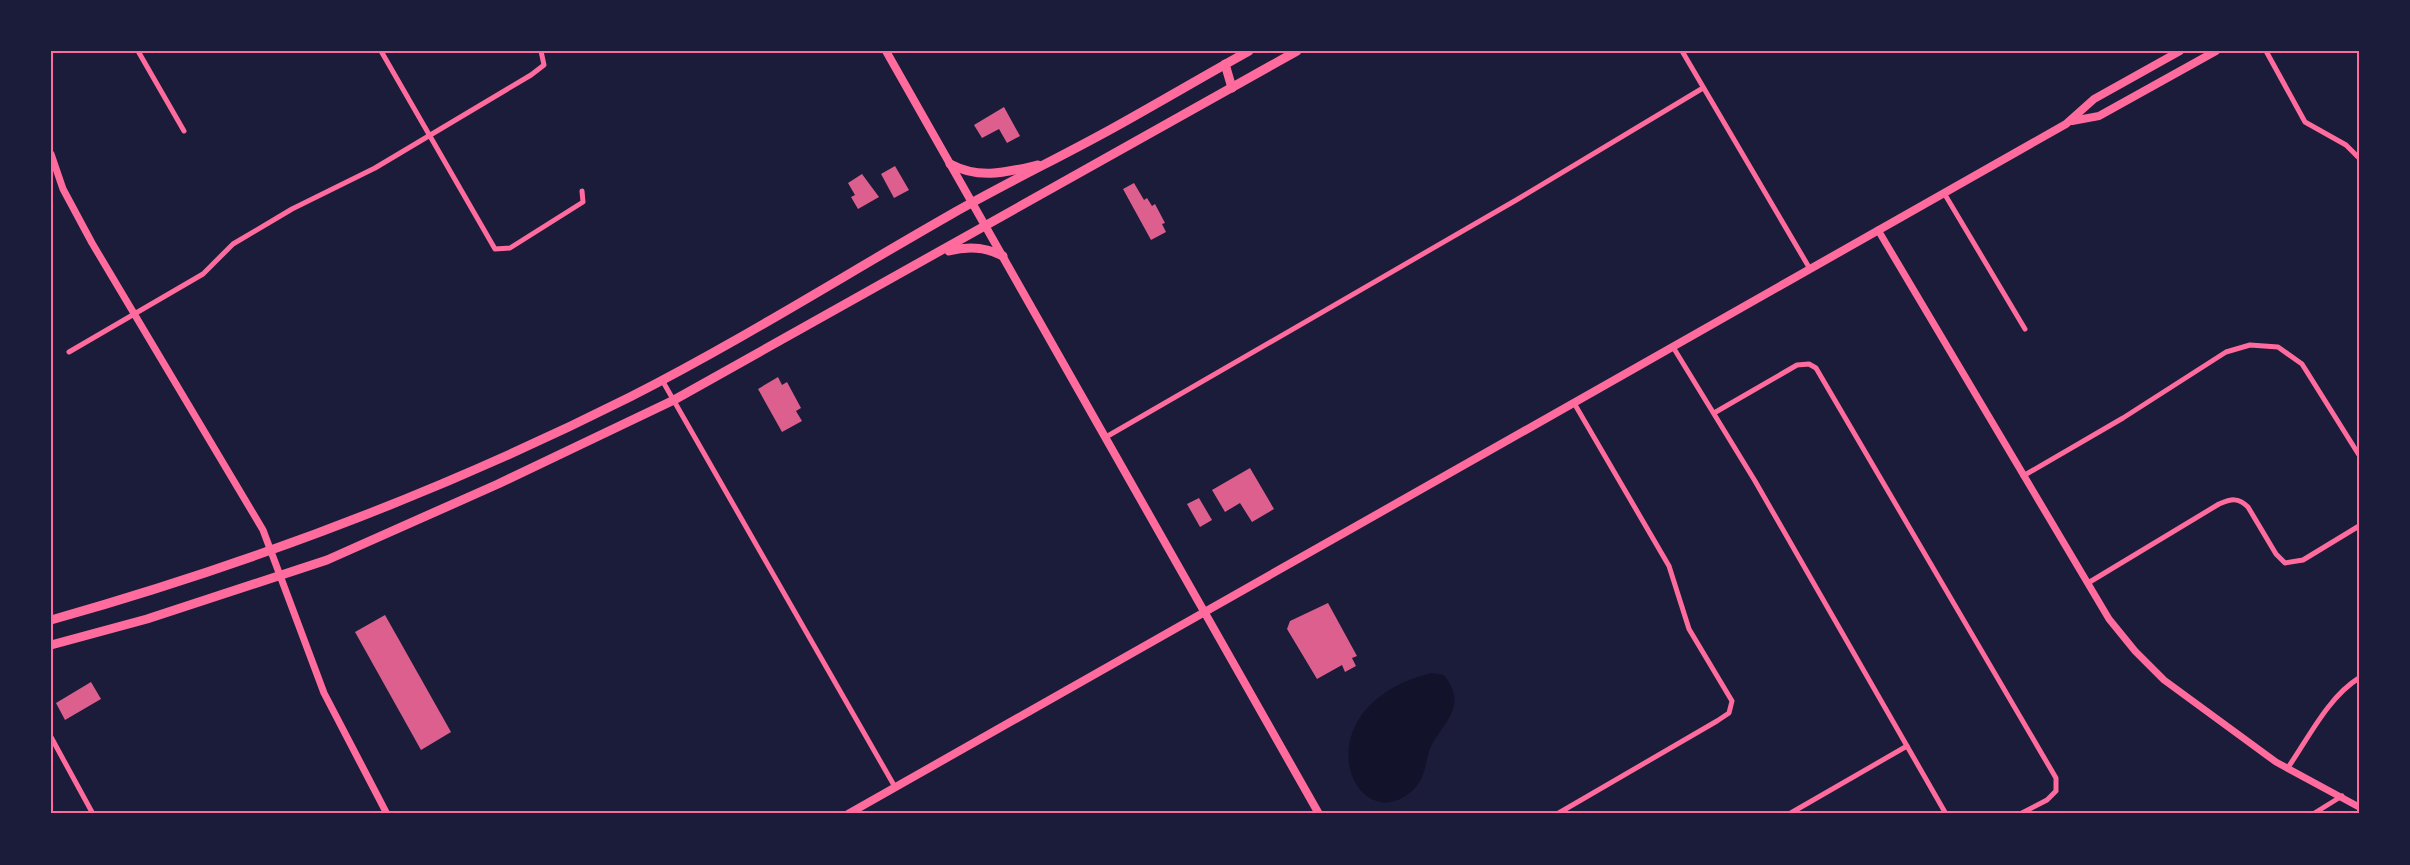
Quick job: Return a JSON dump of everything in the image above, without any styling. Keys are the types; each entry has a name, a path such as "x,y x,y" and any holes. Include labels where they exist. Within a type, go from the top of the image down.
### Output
{"main road":[{"path":"886,51 1319,814"},
{"path":"51,620 271,549 407,499 519,450 662,380 794,308 973,203 1249,51"},
{"path":"51,645 147,620 327,560 449,506 674,400 1297,51"},
{"path":"848,814 2070,121 2094,99 2180,51"},
{"path":"2070,121 2099,116 2216,51"},
{"path":"1225,64 1232,88"},
{"path":"950,164 972,173 987,174 1049,162"},
{"path":"936,255 961,247 982,248 1003,256"}],"street":[{"path":"138,51 184,130"},
{"path":"381,51 495,249 510,248 583,202 582,191"},
{"path":"69,352 203,274 233,244 292,209 375,168 531,75 544,65 541,51"},
{"path":"1682,51 1810,269"},
{"path":"2266,51 2306,122 2346,145 2359,158"},
{"path":"1106,437 1518,199 1703,88"},
{"path":"51,154 63,189 77,216 242,491 271,549 324,693 387,814"},
{"path":"1944,193 2025,329"},
{"path":"1878,230 2109,619 2164,680 2287,769 2359,807"},
{"path":"2023,476 2123,418 2226,352 2250,345 2278,347 2302,364 2359,455"},
{"path":"1673,346 1946,814"},
{"path":"1714,413 1797,365 1809,363 1816,368 2056,778 2056,791 2047,800 2020,814"},
{"path":"662,380 895,787"},
{"path":"1557,814 1729,713 1732,701 1689,629 1669,566 1574,403"},
{"path":"2088,583 2219,504 2232,499 2243,502 2248,507 2276,554 2284,563 2303,560 2359,526"},
{"path":"2287,769 2333,702 2359,678"},
{"path":"51,737 93,814"},
{"path":"1789,814 1907,746"},
{"path":"2313,814 2342,796"}],"shaded area":[{"path":"1431,673 1444,675 1450,684 1454,700 1451,715 1431,746 1424,773 1412,791 1390,802 1371,799 1357,785 1349,764 1351,739 1363,713 1389,690"}],"building":[{"path":"1004,107 1020,136 1007,143 999,129 982,138 974,125"},
{"path":"895,166 909,190 894,198 881,174"},
{"path":"862,174 879,197 858,209 851,197 855,195 848,183"},
{"path":"1134,183 1144,200 1147,198 1152,206 1155,204 1165,223 1162,224 1166,232 1151,240 1123,189"},
{"path":"778,377 782,385 787,382 801,408 796,411 802,421 782,432 758,389"},
{"path":"1250,468 1274,509 1252,522 1240,503 1225,512 1212,490"},
{"path":"1199,498 1212,520 1200,527 1187,504"},
{"path":"1328,603 1357,656 1352,658 1356,666 1345,672 1342,665 1317,679 1287,629 1290,621"},
{"path":"385,615 451,732 421,750 355,632"},
{"path":"91,682 101,699 65,720 56,703"}]}
